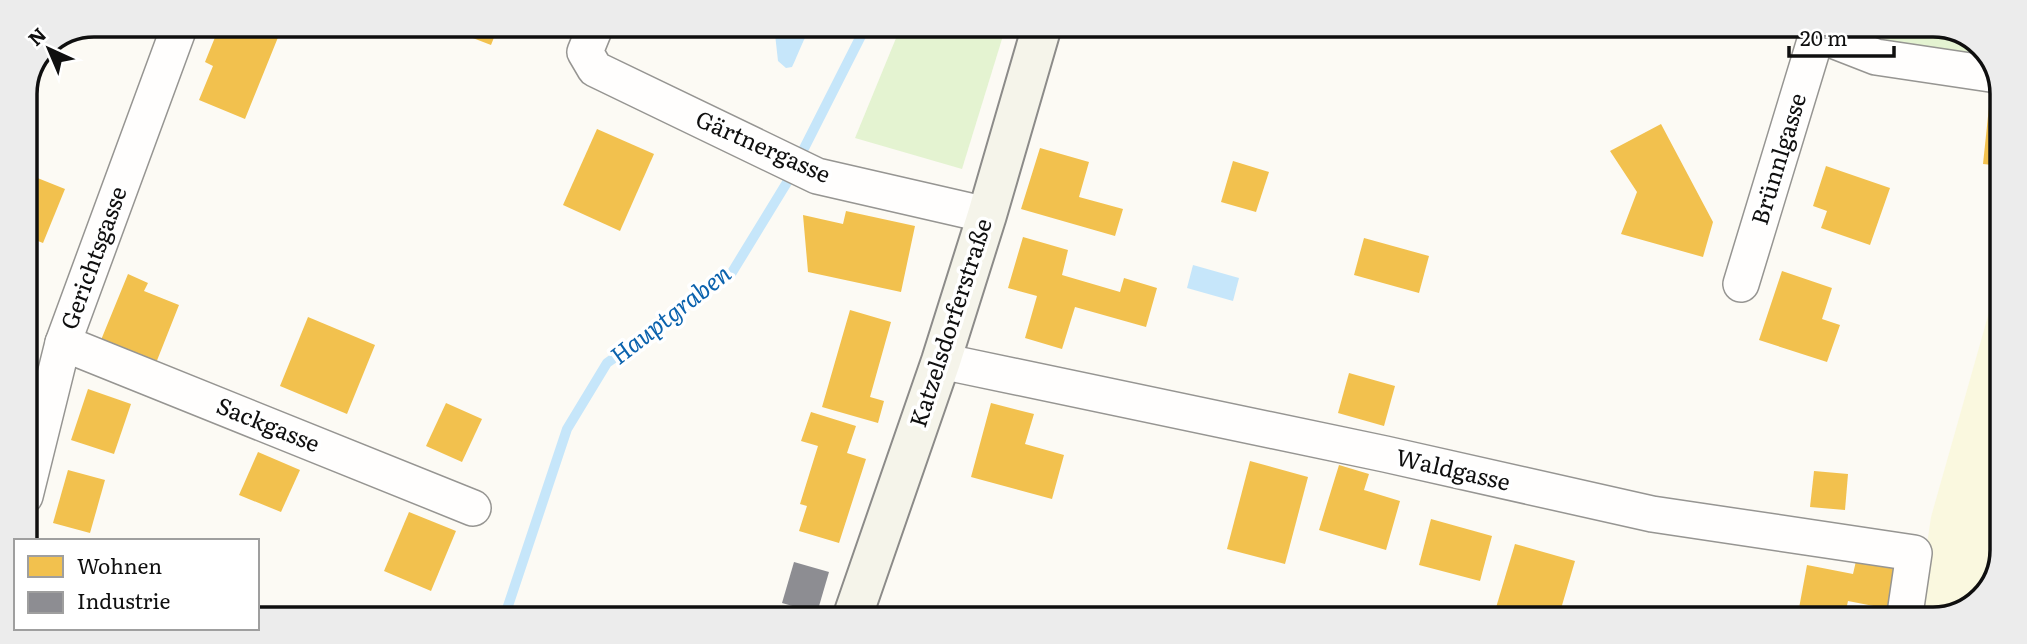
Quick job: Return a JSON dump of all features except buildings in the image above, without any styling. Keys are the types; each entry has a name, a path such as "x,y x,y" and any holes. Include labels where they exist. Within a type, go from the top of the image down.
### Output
{"street":[{"name":"Gerichtsgasse","path":"37,448 63,343 176,37"},
{"name":"Gärtnergasse","path":"591,37 585,52 594,69 817,176 987,215"},
{"name":"Katzelsdorferstraße","path":"856,607 941,361 1039,37"},
{"name":"Brünnlgasse","path":"1741,284 1816,37"},
{"path":"1831,37 1876,57 1986,73"},
{"name":"Sackgasse","path":"63,343 473,508"},
{"name":"Waldgasse","path":"941,361 1385,454 1652,514 1914,553 1906,607"}],"shaded area":[{"path":"1990,309 1988,565 1976,588 1958,601 1944,606 1918,607 1931,517"}],"green space":[{"path":"896,37 1003,37 962,169 855,138"},
{"path":"1871,37 1948,39 1965,46 1981,62 1892,48"}],"water":[{"path":"775,37 806,37 792,67 786,68 778,61"},
{"path":"1193,265 1239,278 1233,301 1187,288"}],"waterway":[{"name":"Hauptgraben","path":"508,607 567,429 607,363 731,274 786,184 860,37"}]}
